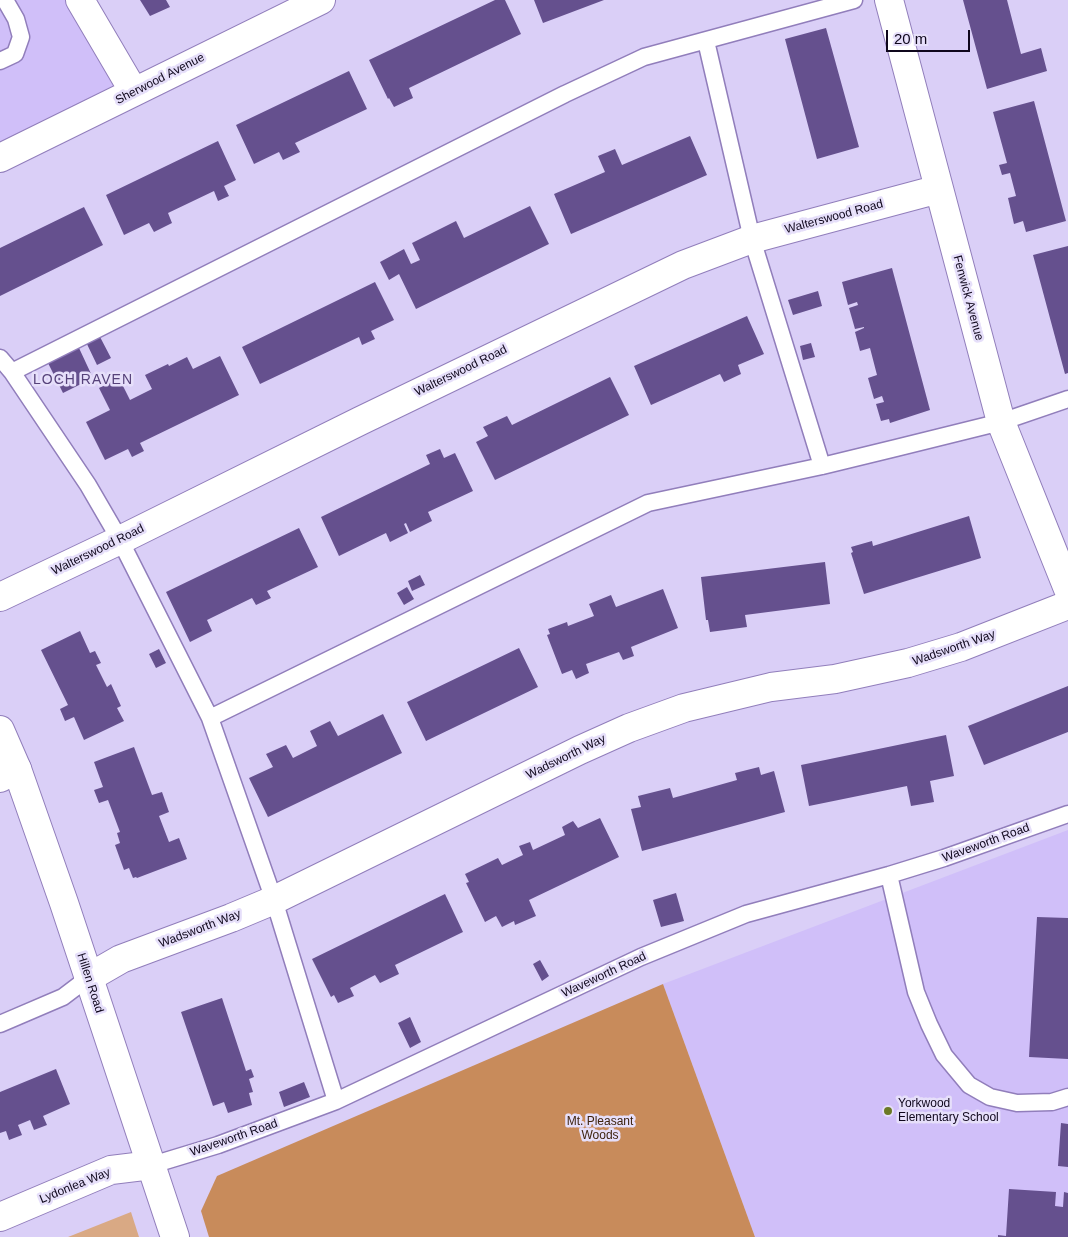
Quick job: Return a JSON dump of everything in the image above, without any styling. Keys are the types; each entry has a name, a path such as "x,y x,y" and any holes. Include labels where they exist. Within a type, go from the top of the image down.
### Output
{"street":[{"path":"80,0 134,92"},
{"name":"Sherwood Avenue","path":"0,158 321,0"},
{"name":"Fenwick Avenue","path":"889,0 1001,422 1068,589"},
{"name":"Walterswood Road","path":"0,597 683,265 752,239 939,189"},
{"name":"Wadsworth Way","path":"88,978 121,959 274,900 580,750 629,728 684,708 771,687 835,679 908,663 961,647 1068,605"},
{"name":"Hillen Road","path":"0,730 8,774 64,903 176,1237"},
{"name":"Lydonlea Way","path":"0,1217 111,1170 152,1165"}],"lane":[{"path":"0,61 15,54 21,37 16,19 5,0"},
{"path":"12,372 565,94 644,57 706,42 854,0"},
{"path":"706,42 752,239 822,466"},
{"path":"0,358 12,372 88,485 120,540 210,718 274,900 336,1101"},
{"path":"210,718 648,503 822,466 1001,422 1068,400"},
{"name":"Waveworth Road","path":"152,1165 218,1145 336,1101 658,950 746,914 944,858 1068,814"},
{"path":"889,875 916,992 944,1055 968,1085 990,1097 1016,1103 1052,1102 1068,1096"},
{"path":"0,1024 63,996 88,978"}],"shaded area":[{"path":"0,0 67,0 127,95 0,160"},
{"name":"Yorkwood Elementary School","path":"1068,830 1068,1237 755,1237 663,984"},
{"path":"131,1212 139,1237 68,1237"}],"green space":[{"name":"Mt. Pleasant Woods","path":"663,984 755,1237 209,1237 201,1211 217,1176"}],"building":[{"path":"140,0 166,0 170,7 150,16"},
{"path":"495,0 505,0 521,34 409,88 413,98 394,107 388,99 369,60"},
{"path":"534,0 604,0 543,23"},
{"path":"963,0 1007,0 1021,54 1041,48 1047,71 987,89"},
{"path":"826,28 859,147 817,159 785,39"},
{"path":"349,71 367,109 295,143 300,152 283,160 279,152 254,164 236,125"},
{"path":"1034,101 1066,221 1026,232 1023,221 1014,224 1008,198 1016,196 1010,173 1002,175 999,165 1007,163 993,112"},
{"path":"690,136 707,175 571,234 554,194 605,172 598,156 615,149 622,165"},
{"path":"218,141 236,180 224,186 229,196 218,201 214,191 168,213 172,223 154,232 149,223 124,235 106,195"},
{"path":"530,206 549,244 416,309 399,274 389,280 380,262 404,249 411,264 420,260 412,243 456,221 464,238"},
{"path":"84,207 103,245 0,296 0,248"},
{"path":"1068,246 1068,373 1065,374 1033,255"},
{"path":"892,268 930,410 890,423 889,419 881,421 876,404 884,402 882,396 874,399 868,378 877,375 870,348 860,351 855,332 864,327 855,329 849,308 858,305 857,302 848,305 842,282"},
{"path":"375,282 394,320 371,331 375,339 362,345 359,337 260,384 242,347"},
{"path":"818,291 822,306 793,315 788,300"},
{"path":"747,316 764,354 738,365 741,374 724,382 720,374 651,405 634,366"},
{"path":"99,335 111,358 97,365 86,342"},
{"path":"811,343 815,357 803,360 800,346"},
{"path":"79,348 93,378 63,393 48,363"},
{"path":"220,356 239,395 140,443 144,451 132,457 128,449 105,460 86,422 110,410 99,388 119,378 130,400 152,389 145,375 187,357 193,369"},
{"path":"610,377 629,415 495,480 476,442 488,436 483,427 507,416 512,425"},
{"path":"440,449 444,458 455,453 473,491 428,512 432,521 410,532 406,523 404,524 408,533 390,542 386,533 339,556 321,517 430,464 426,455"},
{"path":"969,516 981,558 864,594 851,553 853,552 851,547 872,541 873,546"},
{"path":"299,528 318,567 267,591 271,598 256,605 252,598 207,620 212,631 190,642 166,592"},
{"path":"825,562 830,604 745,615 747,627 710,632 708,620 706,620 701,577"},
{"path":"420,575 425,585 412,591 408,581"},
{"path":"407,587 414,599 404,605 397,593"},
{"path":"663,589 678,628 631,647 634,656 623,660 619,652 586,664 589,673 576,679 572,670 562,674 547,635 550,634 548,629 567,622 568,626 594,616 589,604 611,595 616,607"},
{"path":"80,631 90,653 95,651 101,663 96,665 107,687 111,684 121,706 117,708 124,721 84,740 74,717 65,721 60,709 68,705 41,650"},
{"path":"519,648 538,687 426,741 407,702"},
{"path":"159,649 166,663 156,668 149,654"},
{"path":"1068,686 1068,732 984,765 968,726"},
{"path":"383,714 402,753 268,817 249,778 273,767 266,754 286,745 293,758 317,746 310,731 330,721 338,736"},
{"path":"946,735 954,776 930,781 934,802 911,806 907,786 809,806 801,765"},
{"path":"134,747 152,795 162,792 169,812 159,816 169,842 179,838 187,859 137,878 133,878 129,868 124,870 115,845 120,843 117,833 120,832 108,800 99,803 94,790 103,787 94,762"},
{"path":"759,767 761,775 774,771 785,812 642,851 631,809 641,807 638,796 670,788 673,798 737,780 735,773"},
{"path":"600,818 619,857 529,900 536,916 515,925 514,921 502,927 496,916 485,922 466,883 469,882 465,874 498,858 502,865 523,855 519,846 530,842 533,850 565,835 562,827 573,821 578,828"},
{"path":"676,893 684,921 661,927 653,900"},
{"path":"445,894 463,932 395,965 399,974 380,983 375,975 350,988 354,996 338,1003 334,995 331,997 312,959"},
{"path":"1037,917 1068,918 1068,1059 1029,1057"},
{"path":"540,960 549,976 542,981 533,964"},
{"path":"222,998 246,1071 251,1069 254,1077 249,1079 253,1092 249,1093 252,1105 228,1113 224,1102 213,1106 181,1012"},
{"path":"410,1017 421,1042 410,1048 398,1023"},
{"path":"56,1069 70,1104 43,1116 47,1125 34,1130 30,1120 18,1125 22,1135 9,1140 6,1131 0,1133 0,1092"},
{"path":"304,1082 310,1097 284,1107 279,1092"},
{"path":"1061,1123 1068,1124 1068,1167 1058,1166"},
{"path":"1009,1189 1056,1192 1055,1206 1063,1207 1064,1192 1068,1193 1068,1237 998,1237 998,1235 1006,1236"}],"place":[{"name":"Yorkwood Elementary School","path":"888,1111"}],"district":[{"name":"LOCH RAVEN","path":"83,380"}]}
